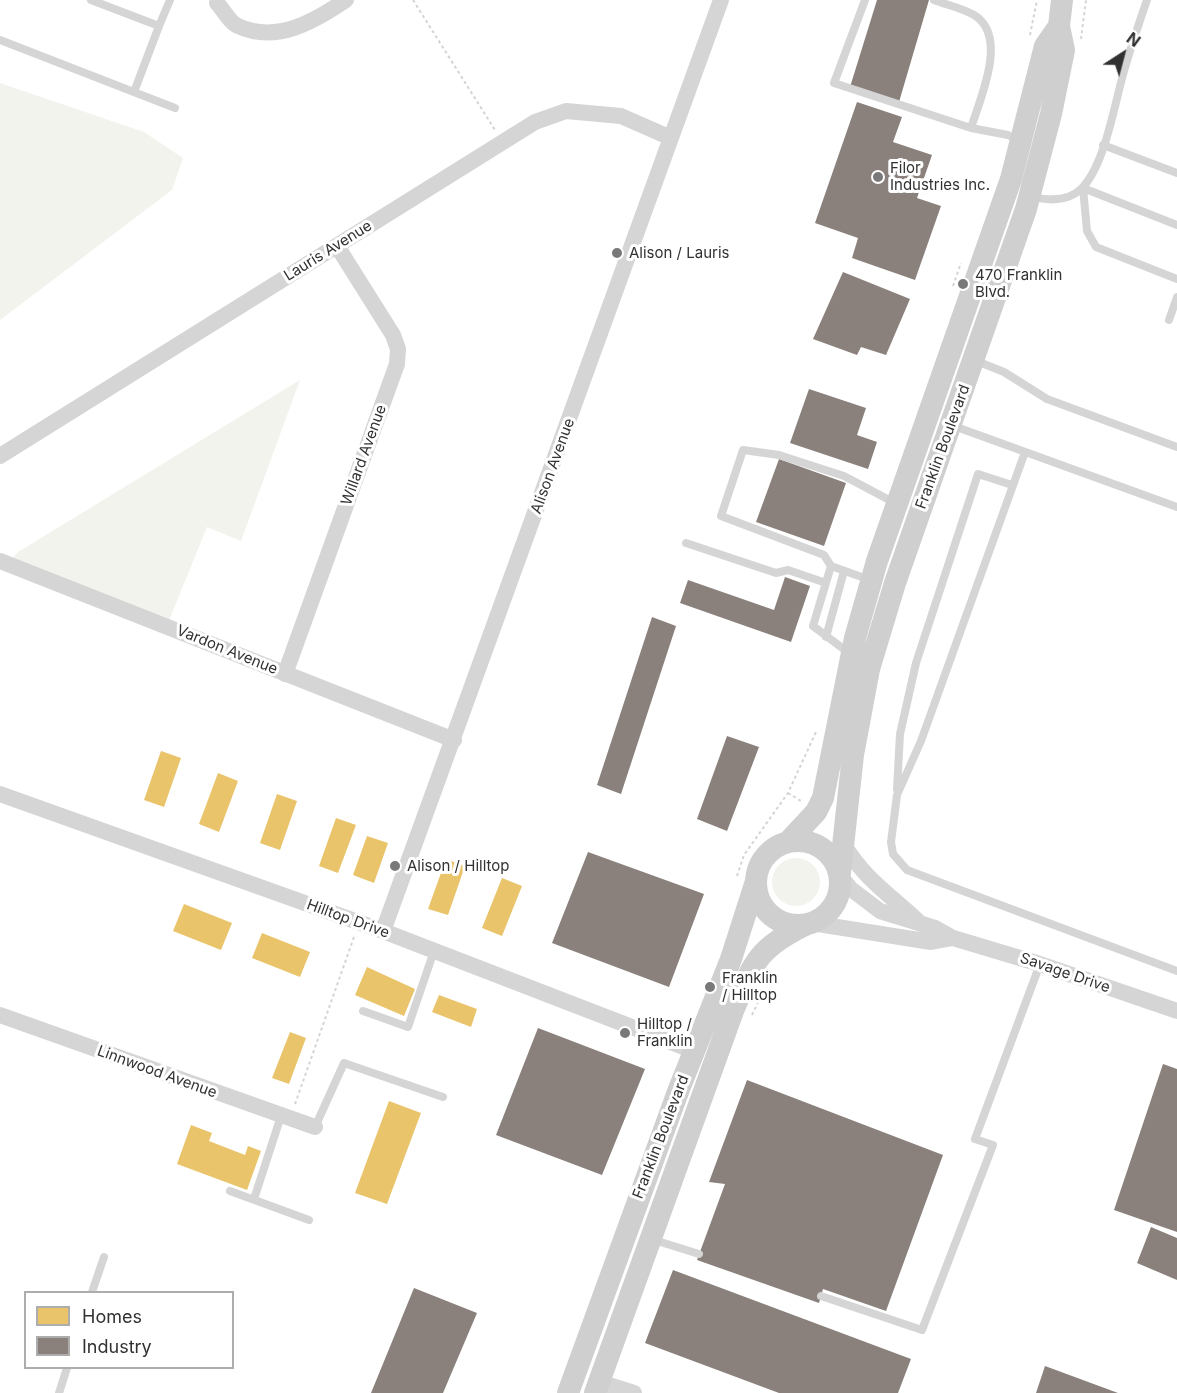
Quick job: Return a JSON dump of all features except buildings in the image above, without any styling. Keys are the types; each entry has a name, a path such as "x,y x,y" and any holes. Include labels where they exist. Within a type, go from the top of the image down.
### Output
{"main road":[{"name":"Franklin Boulevard","path":"841,875 853,755 869,669 895,583 1030,196 1051,114 1064,50 1059,26 1062,0"},
{"name":"Franklin Boulevard","path":"788,842 816,812 823,798 852,654 871,580 995,229 1021,142 1045,46 1059,26"},
{"path":"788,842 815,844 826,851 841,875 837,898 831,909 809,924 785,922 773,916 758,894 756,881 759,868 766,856 776,847 788,842"},
{"name":"Franklin Boulevard","path":"568,1393 694,1051 731,959 756,881"},
{"name":"Franklin Boulevard","path":"597,1388 733,1011 754,962 780,937 809,924"}],"street":[{"name":"Alison Avenue","path":"383,931 721,0"},
{"path":"217,3 237,26 276,34 306,24 343,1"},
{"name":"Lauris Avenue","path":"0,456 535,122 566,111 621,116 671,138"},
{"name":"Willard Avenue","path":"285,674 397,364 398,350 393,335 337,246"},
{"name":"Vardon Avenue","path":"0,561 454,740"},
{"name":"Hilltop Drive","path":"0,794 383,931 694,1051"},
{"path":"844,845 859,868 878,888 903,906 922,925"},
{"name":"Savage Drive","path":"841,875 880,911 935,928 952,938 1040,963 1177,1011"},
{"name":"Savage Drive","path":"809,924 931,942 952,938"},
{"name":"Linnwood Avenue","path":"0,1015 315,1127"},
{"path":"597,1388 634,1393"}],"lane":[{"path":"91,0 159,26"},
{"path":"134,92 170,0"},
{"path":"865,0 834,83 971,128 1008,135 1021,142"},
{"path":"934,0 975,15 989,33 991,66 971,128"},
{"path":"1147,0 1103,145 1096,165 1083,188 1087,231 1096,247 1177,279"},
{"path":"0,40 175,108"},
{"path":"1103,145 1177,173"},
{"path":"1030,196 1047,201 1060,199 1083,188 1177,225"},
{"path":"1169,320 1177,297"},
{"path":"974,360 1004,372 1047,399 1177,447"},
{"path":"951,424 1177,507"},
{"path":"871,580 831,567 824,555 721,516 743,450 779,455 844,477 896,504"},
{"path":"897,795 921,741 1025,452"},
{"path":"1012,485 978,474 916,663 900,734 897,795 891,842 893,855 907,870 1177,971"},
{"path":"686,543 776,573 788,570 826,583"},
{"path":"831,567 813,626 852,654"},
{"path":"826,636 844,571"},
{"path":"363,1011 408,1027 434,951"},
{"path":"821,1296 921,1330 993,1145 975,1139 1013,1043 1040,963"},
{"path":"315,1127 344,1063 443,1097"},
{"path":"254,1199 285,1118"},
{"path":"230,1191 309,1220"},
{"path":"651,1239 699,1254"},
{"path":"93,1291 104,1257"},
{"path":"59,1393 67,1369"}],"path":[{"path":"413,0 503,142"},
{"path":"788,793 807,806"},
{"path":"285,1118 360,923"},
{"path":"748,1021 757,1009 762,991"}],"shaded area":[{"path":"0,83 144,132 183,158 172,190 0,320"},
{"path":"300,380 241,541 207,527 168,623 6,566 18,552"},
{"path":"796,858 813,865 820,882 813,899 796,906 779,899 772,882 779,865"}],"place":[{"name":"Filor Industries Inc.","path":"878,177"},
{"name":"Alison / Lauris","path":"617,253"},
{"name":"470 Franklin Blvd.","path":"963,284"},
{"name":"Alison / Hilltop","path":"395,866"},
{"name":"Franklin / Hilltop","path":"710,987"},
{"name":"Hilltop / Franklin","path":"625,1033"}]}
